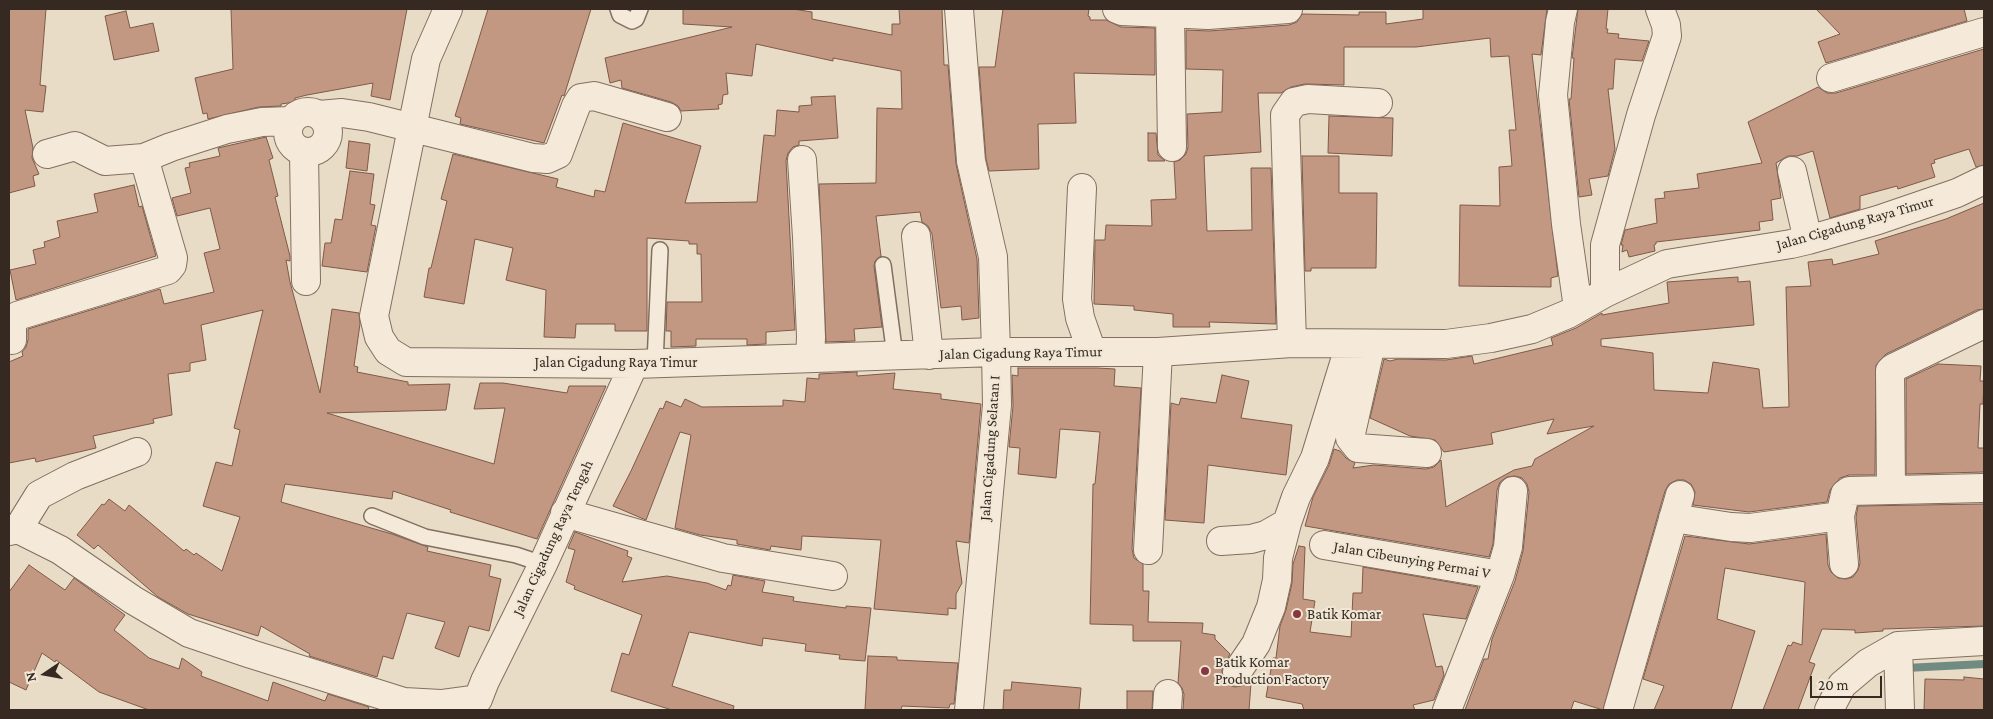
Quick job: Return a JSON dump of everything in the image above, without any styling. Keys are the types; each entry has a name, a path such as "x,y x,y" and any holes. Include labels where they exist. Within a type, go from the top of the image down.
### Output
{"street":[{"name":"Jalan Cigadung Raya Timur","path":"448,9 426,59 415,109 414,128 374,316 379,338 388,351 406,362 644,364 996,352 1158,352 1292,342 1446,344 1491,338 1532,329 1667,264 1808,240 1878,220 1957,193 1984,180"},
{"name":"Jalan Cigadung Selatan I","path":"959,9 971,161 993,256 997,405 969,710"},
{"path":"1117,9 1122,11 1208,15 1288,9"},
{"path":"1564,9 1560,22 1553,95 1566,224 1578,308"},
{"path":"1606,294 1605,245 1641,115 1667,36 1666,26 1660,9"},
{"path":"1170,14 1172,147"},
{"path":"1831,78 1984,32"},
{"path":"319,115 342,113 369,117 534,158 547,159 558,154 576,106 581,98 594,96 667,117"},
{"path":"1292,342 1285,115 1294,102 1308,99 1378,103"},
{"path":"47,154 75,146 105,161 144,158 227,128 262,122 291,121 304,112 312,112 319,115 325,121 328,128 328,136 325,144 313,152 304,153 297,150 291,144 288,136 291,121"},
{"path":"304,153 306,281"},
{"path":"12,340 12,326 18,316 168,270 172,265 174,258 144,158"},
{"path":"802,160 807,237 810,358"},
{"path":"1792,170 1808,240"},
{"path":"1082,188 1077,299 1080,318 1092,352"},
{"path":"916,236 929,355"},
{"path":"1891,490 1890,370 1984,324"},
{"path":"1361,344 1350,438 1358,448 1428,453"},
{"path":"1237,672 1256,644 1271,607 1277,580 1278,558 1296,496 1315,458 1361,344"},
{"path":"1148,550 1158,352"},
{"name":"Jalan Cigadung Raya Tengah","path":"474,705 543,564 565,513 644,364"},
{"path":"137,452 75,476 39,495 13,530 60,550 134,600 189,633 366,689 407,706 474,705"},
{"path":"1844,564 1840,516 1845,494 1849,491 1984,488"},
{"name":"Jalan Cibeunying Permai V","path":"1447,710 1500,575 1508,547 1513,491"},
{"path":"1618,710 1677,507 1731,527 1750,528 1840,516"},
{"path":"565,513 723,558 833,576"},
{"path":"1222,541 1251,539 1266,535 1287,523"},
{"name":"Jalan Cibeunying Permai V","path":"1324,545 1500,575"},
{"path":"1829,710 1842,685 1868,663 1898,646 1984,641"},
{"path":"1898,646 1900,710"}],"lane":[{"path":"618,9 620,15 632,21 636,19 640,9"},
{"path":"644,364 660,250"},
{"path":"883,265 895,356"},
{"path":"372,516 425,537 516,555 543,564"}],"building":[{"path":"9,9 46,9 40,85 46,86 43,112 25,110 33,148 32,158 39,174 33,176 35,186 9,193"},
{"path":"231,9 407,9 390,100 371,96 373,83 295,98 295,102 281,104 281,106 259,107 208,119 207,113 203,114 195,78 233,69"},
{"path":"488,9 591,9 564,96 562,95 544,143 460,124 461,118 455,116"},
{"path":"683,9 793,9 812,12 812,19 892,35 892,24 900,24 899,9 942,9 944,65 948,65 956,164 977,259 979,318 962,320 961,306 941,308 932,234 928,226 922,222 920,212 876,216 881,256 875,261 874,266 882,327 854,329 855,341 826,342 819,184 876,183 877,108 902,109 901,71 833,58 833,61 756,44 752,76 726,73 728,94 723,95 722,104 718,105 719,109 681,111 678,106 671,102 622,88 621,80 610,83 605,58 732,27 683,24"},
{"path":"1003,9 1089,9 1088,16 1090,20 1106,20 1121,27 1155,28 1155,75 1074,73 1076,123 1038,124 1039,169 989,171 986,159 979,67 995,67"},
{"path":"1423,9 1547,9 1541,55 1532,54 1558,276 1551,278 1551,287 1459,286 1460,205 1500,206 1499,167 1512,166 1509,130 1516,130 1509,56 1491,57 1490,38 1416,47 1344,47 1344,85 1305,84 1291,87 1281,93 1258,93 1261,152 1204,156 1207,231 1252,230 1251,168 1271,168 1276,324 1209,322 1210,327 1173,327 1173,314 1134,310 1134,306 1094,304 1095,240 1105,240 1106,225 1152,226 1151,200 1176,199 1174,162 1180,160 1186,154 1188,147 1187,114 1222,112 1223,70 1186,69 1186,30 1209,31 1289,25 1297,22 1302,14 1359,15 1359,12 1386,12 1386,24 1423,19"},
{"path":"1578,9 1608,9 1607,33 1619,34 1618,38 1649,41 1642,61 1615,59 1613,89 1608,89 1615,149 1608,176 1589,179 1592,195 1579,197 1569,99 1571,99 1574,58 1572,58"},
{"path":"1816,9 1964,9 1967,21 1826,63 1818,42 1840,34"},
{"path":"126,11 130,28 153,23 159,51 114,60 105,16"},
{"path":"1984,49 1984,165 1976,167 1969,149 1934,160 1935,163 1931,164 1935,177 1898,189 1897,186 1860,196 1860,209 1830,218 1813,151 1797,156 1788,156 1776,163 1781,198 1771,200 1773,220 1759,222 1760,230 1656,242 1654,245 1655,251 1629,257 1627,250 1622,252 1623,245 1621,245 1625,230 1657,223 1655,199 1665,198 1664,192 1699,188 1697,174 1762,163 1748,122 1818,87 1827,93 1836,93"},
{"path":"835,96 838,138 799,141 799,145 793,147 788,153 786,161 795,330 766,332 766,344 747,345 747,339 696,339 696,346 671,347 671,331 666,331 667,302 702,302 701,254 697,254 697,244 689,244 689,241 647,238 647,331 615,331 615,324 576,324 575,338 544,337 546,290 506,280 513,248 475,239 464,304 424,297 429,268 431,268 447,201 441,199 453,154 558,179 556,187 594,197 595,190 605,192 623,123 701,146 685,203 757,202 764,135 775,136 777,110 799,112 799,106 812,105 811,97"},
{"path":"1329,116 1393,118 1392,156 1328,153"},
{"path":"1148,133 1156,133 1158,155 1165,161 1148,161"},
{"path":"266,137 273,158 269,160 278,196 275,197 290,256 290,261 286,260 290,282 320,393 332,309 359,313 360,324 354,366 358,367 357,372 408,382 408,385 450,384 446,410 327,413 494,464 505,408 474,409 480,383 503,383 567,393 569,386 606,386 537,539 450,512 451,510 393,491 392,499 285,484 281,502 392,534 428,547 427,551 491,565 489,576 501,579 489,631 469,626 459,657 435,648 445,622 407,613 393,659 383,656 377,677 309,656 310,654 261,626 258,636 188,614 158,597 98,545 94,549 77,535 102,504 104,505 109,499 125,511 129,505 184,551 186,549 194,555 196,553 222,571 240,517 203,506 216,462 232,466 240,430 234,428 263,310 201,325 206,360 190,363 190,371 168,374 172,415 153,419 154,423 93,436 96,448 36,462 35,458 9,463 9,362 23,356 22,352 28,340 28,329 160,289 164,304 214,292 204,253 220,249 210,208 177,216 172,198 191,193 185,168 190,167 189,163 220,156 218,148"},
{"path":"349,141 370,144 367,171 346,168"},
{"path":"1302,156 1339,156 1339,193 1377,193 1376,268 1311,268 1311,271 1305,271"},
{"path":"350,171 374,174 370,204 375,205 371,225 376,226 367,272 322,266 325,243 331,243 335,219 342,220"},
{"path":"134,185 139,207 142,206 156,256 16,300 10,270 36,264 33,250 45,247 44,242 60,237 57,221 98,212 94,194"},
{"path":"1984,203 1984,309 1977,310 1886,354 1876,365 1875,475 1849,475 1840,478 1830,490 1827,502 1749,512 1693,505 1695,492 1691,484 1684,480 1677,480 1669,484 1665,491 1603,710 1574,701 1571,710 1465,710 1484,659 1488,659 1492,639 1515,581 1523,551 1529,492 1527,484 1522,478 1515,476 1507,477 1500,482 1497,490 1493,544 1489,557 1305,526 1313,497 1329,465 1334,449 1340,451 1346,458 1355,463 1353,468 1374,465 1426,469 1434,467 1441,460 1446,507 1514,470 1532,466 1535,459 1594,426 1547,434 1554,419 1491,433 1493,444 1444,452 1435,440 1410,436 1370,418 1384,359 1390,361 1398,359 1446,360 1472,356 1474,364 1553,345 1551,338 1576,328 1602,313 1602,315 1669,303 1667,282 1738,277 1738,282 1750,281 1754,325 1601,339 1601,346 1653,353 1654,390 1708,393 1713,362 1759,369 1763,408 1789,407 1786,287 1811,286 1808,262 1832,259 1833,265 1879,254 1875,241 1946,219"},
{"path":"1938,364 1981,366 1980,381 1984,381 1983,404 1980,404 1978,448 1984,448 1984,472 1906,474 1906,379"},
{"path":"1018,368 1115,369 1114,386 1141,388 1132,549 1134,558 1143,564 1143,591 1149,591 1148,622 1203,623 1202,633 1215,635 1215,639 1230,654 1222,670 1223,679 1229,685 1235,687 1251,683 1249,710 1183,710 1184,694 1178,683 1181,641 1133,641 1133,625 1090,624 1093,484 1095,484 1100,432 1060,429 1056,478 1018,474 1020,448 1009,447 1013,406 1012,375 1018,376"},
{"path":"857,372 857,376 895,373 893,389 941,394 941,399 981,404 969,543 956,541 962,583 956,594 956,609 948,608 948,615 874,609 881,540 802,536 801,550 771,546 770,550 737,544 737,540 700,535 675,528 691,435 680,432 646,520 613,506 660,408 663,409 666,401 681,407 685,399 702,407 783,406 783,400 805,402 807,378 819,379 819,374"},
{"path":"1222,375 1249,381 1241,418 1292,425 1286,475 1208,465 1204,523 1165,520 1171,403 1179,405 1181,398 1216,403"},
{"path":"1984,504 1984,626 1883,629 1883,631 1855,633 1855,630 1822,629 1809,662 1815,664 1798,710 1763,710 1788,645 1791,646 1793,642 1802,645 1805,582 1725,568 1717,619 1755,631 1731,710 1654,710 1664,686 1643,679 1685,536 1749,544 1826,534 1828,565 1831,572 1838,578 1846,579 1853,577 1860,563 1856,517 1858,506"},
{"path":"575,532 628,551 627,556 632,558 622,582 667,576 707,583 726,590 728,585 731,586 733,575 765,581 762,592 794,597 793,601 846,608 846,606 871,608 865,661 839,659 840,655 805,651 806,644 763,638 762,646 689,632 672,686 734,706 733,710 672,710 611,691 622,653 629,655 642,615 574,589 575,586 566,582 575,550 568,548"},
{"path":"1299,546 1305,547 1303,599 1315,601 1310,632 1351,637 1353,593 1362,593 1363,567 1478,587 1466,619 1423,614 1436,667 1442,666 1444,675 1434,700 1413,705 1415,710 1304,710 1302,704 1266,697 1273,658 1276,658 1280,626 1292,583 1293,564"},
{"path":"29,565 65,590 74,578 125,615 114,630 149,658 179,669 182,658 202,672 201,676 268,701 273,682 325,701 328,694 369,707 368,710 149,710 99,692 56,660 55,662 42,653 26,690 9,682 9,592"},
{"path":"868,656 897,657 897,660 958,663 954,704 950,704 949,708 902,706 901,710 865,710"},
{"path":"1964,677 1984,679 1984,710 1924,710 1925,679 1964,680"},
{"path":"1012,682 1081,688 1079,710 1003,710 1004,690 1011,690"},
{"path":"1127,691 1153,691 1152,710 1127,710"}],"waterway":[{"path":"1906,668 1984,664"}],"place":[{"name":"Batik Komar","path":"1297,614"},
{"name":"Batik Komar Production Factory","path":"1205,671"}]}
